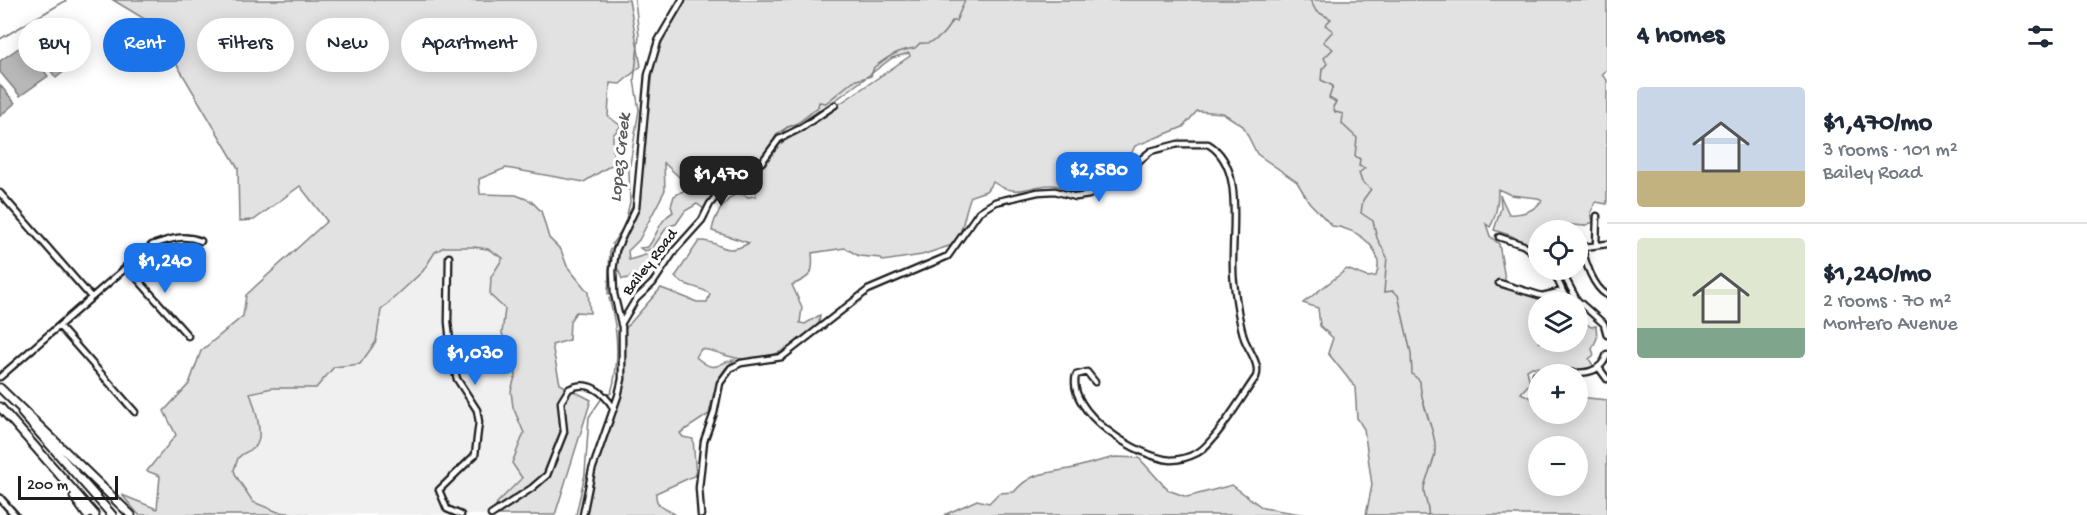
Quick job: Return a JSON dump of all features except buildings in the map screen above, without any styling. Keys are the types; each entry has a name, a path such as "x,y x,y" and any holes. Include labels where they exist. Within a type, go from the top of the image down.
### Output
{"highway":[{"path":"0,388 111,515"},
{"path":"0,388 131,515"},
{"path":"0,407 95,515"},
{"path":"70,489 87,515"}],"main road":[{"path":"0,498 15,515"}],"street":[{"path":"583,515 592,470 622,379 621,324 614,294 614,260 636,208 648,75 658,41 682,0"},
{"name":"Bailey Road","path":"621,324 634,302 653,283 675,250 702,220 710,204 723,187 735,176 762,162 779,139 801,128 835,105"},
{"path":"701,515 699,488 704,441 714,413 720,383 731,368 741,363 782,357 868,290 948,256 979,212 995,202 1038,192 1055,191 1076,197 1089,195 1103,188 1151,150 1178,144 1208,144 1226,159 1234,182 1231,236 1234,282 1244,338 1257,367 1256,376 1208,445 1186,458 1171,460 1155,457 1120,439 1087,412 1077,393 1076,375 1087,372 1095,382"},
{"path":"0,193 91,297"},
{"path":"1596,245 1597,216"},
{"path":"0,377 152,245 174,237 189,236 201,241"},
{"path":"1499,237 1528,249"},
{"path":"1588,246 1607,244"},
{"path":"449,257 448,322 452,360 457,379 477,410 479,422 475,455 439,490 447,509 461,515"},
{"path":"1588,265 1599,289 1607,295"},
{"path":"126,266 188,336"},
{"path":"1498,283 1528,292"},
{"path":"1588,308 1605,321 1607,335"},
{"path":"59,326 135,412"},
{"path":"1588,371 1599,368 1607,354"},
{"path":"1599,368 1607,379"},
{"path":"491,515 532,488 547,475 564,432 561,402 569,389 584,384 593,387 614,409"}],"shaded area":[{"path":"113,0 629,0 641,66 620,84 610,83 608,116 621,126 613,135 613,164 584,182 506,168 479,179 480,194 516,195 531,201 541,211 549,238 561,250 567,266 588,292 590,313 576,312 570,321 569,340 552,345 560,384 591,400 555,515 493,515 497,503 522,478 512,463 524,433 513,407 511,391 516,373 502,333 505,309 490,295 491,277 503,258 488,249 474,247 444,247 435,252 423,271 381,310 376,342 360,364 334,367 316,388 272,388 250,393 258,421 259,437 254,448 238,458 234,470 236,476 253,502 278,512 308,515 139,515 122,495 157,509 160,476 147,471 176,435 164,411 189,384 201,351 243,316 246,295 327,221 300,186 254,220 239,221 238,168 181,72 185,72 185,18 143,18"},
{"path":"686,0 1607,0 1607,69 1602,75 1607,80 1607,204 1596,202 1591,212 1593,222 1588,224 1588,220 1528,220 1528,245 1512,236 1494,230 1501,208 1500,195 1509,214 1527,212 1542,200 1511,195 1498,189 1494,218 1490,227 1486,224 1490,236 1499,244 1506,285 1528,292 1528,352 1588,352 1588,325 1596,326 1597,338 1592,349 1594,355 1589,359 1594,367 1588,369 1588,364 1528,364 1528,385 1521,393 1528,396 1528,424 1588,424 1588,398 1607,400 1607,515 1366,515 1372,485 1364,429 1357,418 1355,387 1328,353 1333,338 1320,326 1318,308 1303,303 1347,269 1367,277 1376,276 1377,257 1373,249 1360,236 1332,226 1309,202 1297,182 1257,154 1243,126 1223,113 1197,111 1183,127 1135,146 1114,177 1090,192 1082,193 1054,185 1015,190 1001,187 993,182 986,191 971,196 955,244 922,255 883,261 881,258 859,256 845,248 812,253 813,265 810,274 792,285 802,307 800,323 805,324 820,315 819,323 810,332 790,347 766,357 741,359 701,349 696,357 713,367 734,360 719,377 709,414 680,433 683,437 693,439 696,475 656,493 659,505 676,515 584,515 596,466 623,389 625,329 661,288 697,302 707,302 710,294 682,283 675,277 699,241 707,241 727,249 749,243 712,231 715,220 725,203 739,192 748,197 755,196 756,192 749,177 779,145 910,56 909,53 892,58 840,97 797,125 787,127 757,162 727,179 704,209 697,204 685,211 676,224 667,227 652,249 644,251 640,248 648,247 662,223 673,212 671,206 674,196 690,187 664,163 665,190 639,240 628,251 629,260 655,252 669,237 649,264 635,275 622,279 615,262 637,210 654,63 663,39"},
{"path":"18,48 18,72 45,72 48,76 20,96 0,72 0,61"},
{"path":"52,72 64,72 56,78"},
{"path":"0,85 15,103 0,116"},
{"path":"444,247 488,249 503,258 491,277 505,309 502,333 516,373 511,391 513,407 524,433 512,463 522,477 518,484 497,503 493,515 289,514 252,502 234,470 238,458 255,447 259,419 250,393 272,388 315,388 333,367 343,365 376,342 381,310 423,271 435,252"},
{"path":"1116,457 1139,458 1168,490 1187,497 1232,485 1263,508 1307,515 944,515 977,500 989,503 999,493 1014,492 1034,476"}],"waterway":[{"path":"0,39 67,0"},
{"name":"Lopez Creek","path":"612,244 624,227 630,202 629,170 639,110 634,80 639,36 635,0"},
{"path":"772,145 779,133 799,122 818,107 819,102 826,103 853,81 871,76 874,67 888,57 939,37 952,21 956,21 965,0"},
{"path":"1310,0 1316,11 1331,19 1325,25 1333,31 1323,42 1333,49 1324,58 1327,64 1322,69 1321,80 1333,86 1329,98 1336,102 1333,107 1335,112 1343,114 1342,124 1357,138 1355,156 1360,159 1359,166 1365,168 1359,173 1362,182 1371,189 1363,200 1361,213 1373,221 1377,238 1387,257 1384,292 1393,291 1398,295 1411,353 1412,374 1420,381 1423,403 1434,438 1434,458 1424,488 1428,515"},
{"path":"705,220 712,206 740,177 763,166 769,156"},
{"path":"626,310 685,236"},
{"name":"Lopez Creek","path":"608,294 610,249"},
{"name":"Lopez Creek","path":"607,395 611,393 617,357 616,334 609,298"},
{"name":"Lopez Creek","path":"576,515 585,474 589,417 602,398"}]}
